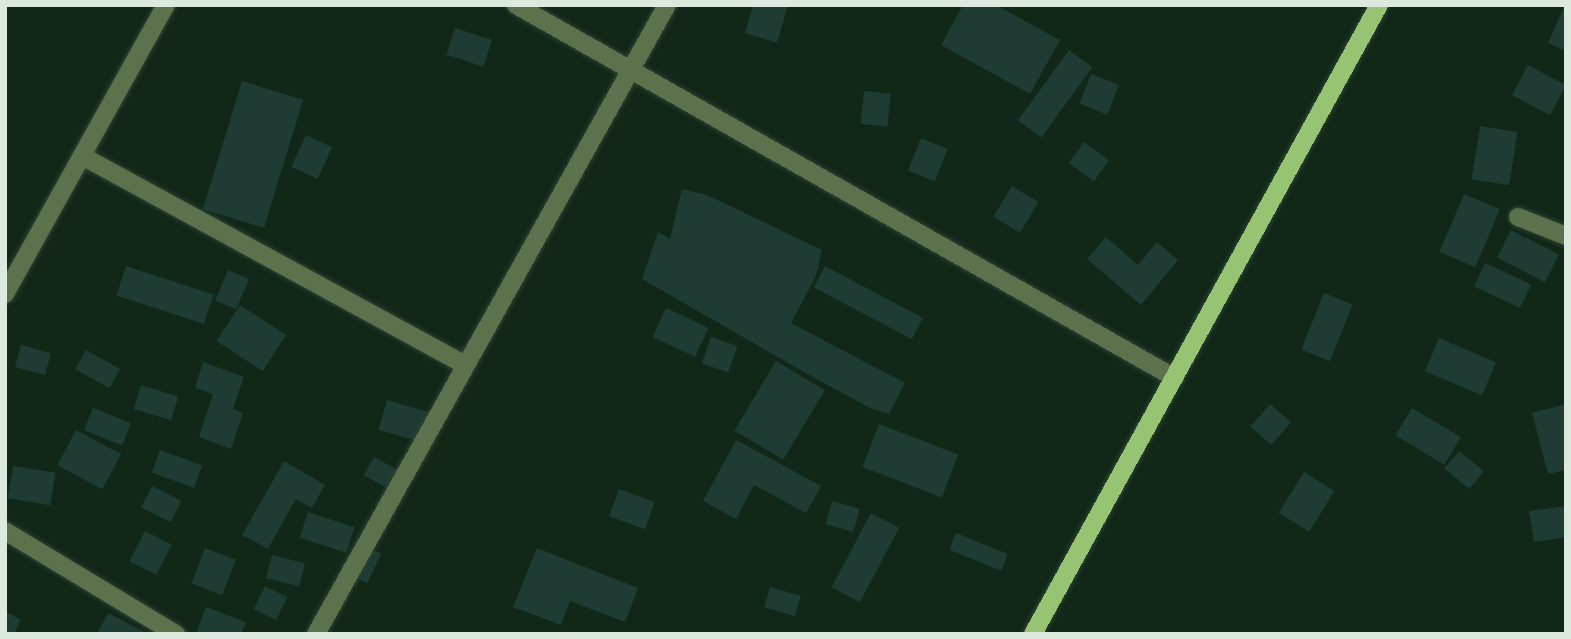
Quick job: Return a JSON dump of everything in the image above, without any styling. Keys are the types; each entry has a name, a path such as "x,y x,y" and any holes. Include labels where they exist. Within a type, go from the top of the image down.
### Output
{"main road":[{"path":"1033,634 1379,5"}],"street":[{"path":"5,294 166,5"},
{"path":"516,5 628,72 1175,379"},
{"path":"316,634 667,5"},
{"path":"82,156 465,365"},
{"path":"1518,217 1566,236"},
{"path":"5,531 176,634"}],"building":[{"path":"753,5 788,5 777,43 745,33"},
{"path":"963,5 996,5 1060,40 1030,94 941,45"},
{"path":"1566,5 1566,51 1548,43"},
{"path":"455,28 492,40 483,67 446,55"},
{"path":"1069,50 1092,67 1041,137 1018,120"},
{"path":"1528,65 1566,85 1550,115 1512,95"},
{"path":"1091,74 1119,85 1108,115 1080,104"},
{"path":"242,81 303,100 264,228 203,209"},
{"path":"864,91 891,94 887,127 861,124"},
{"path":"1480,126 1518,132 1509,185 1472,179"},
{"path":"306,135 332,147 317,179 291,167"},
{"path":"921,138 948,149 935,181 908,170"},
{"path":"1084,142 1109,160 1094,181 1069,163"},
{"path":"1012,186 1039,202 1020,233 993,217"},
{"path":"682,189 707,195 822,250 816,276 791,323 905,383 889,414 872,409 811,376 642,279 658,232 670,239"},
{"path":"1464,194 1500,209 1475,267 1439,252"},
{"path":"1511,230 1559,255 1545,282 1497,258"},
{"path":"1106,237 1138,265 1157,242 1178,260 1141,305 1087,259"},
{"path":"1485,263 1531,285 1520,308 1474,287"},
{"path":"126,266 213,294 204,324 116,295"},
{"path":"825,266 923,318 912,339 814,287"},
{"path":"228,270 249,279 236,309 215,300"},
{"path":"1324,293 1353,305 1330,361 1301,350"},
{"path":"240,305 286,335 263,371 217,341"},
{"path":"666,308 709,328 695,357 652,337"},
{"path":"711,337 737,346 728,373 702,363"},
{"path":"1439,338 1496,362 1482,395 1425,371"},
{"path":"21,345 51,353 45,375 15,367"},
{"path":"86,350 120,369 109,388 75,369"},
{"path":"776,361 825,390 783,460 734,430"},
{"path":"203,362 244,377 233,409 243,413 231,449 199,437 213,394 195,388"},
{"path":"141,385 178,396 171,420 134,409"},
{"path":"387,400 432,413 424,443 378,430"},
{"path":"1270,404 1291,422 1271,445 1250,427"},
{"path":"1566,404 1566,470 1548,474 1532,413"},
{"path":"93,408 131,423 122,446 84,430"},
{"path":"1412,408 1461,437 1444,465 1396,435"},
{"path":"879,424 958,454 942,497 863,467"},
{"path":"76,430 121,454 102,489 57,465"},
{"path":"736,440 821,486 806,513 754,485 736,519 703,501"},
{"path":"160,450 202,465 194,488 152,473"},
{"path":"1459,451 1484,471 1469,489 1445,469"},
{"path":"374,457 408,476 398,494 364,475"},
{"path":"284,461 325,485 312,508 296,499 268,549 242,535"},
{"path":"13,466 55,473 50,505 8,499"},
{"path":"1304,472 1335,491 1309,532 1279,513"},
{"path":"152,486 181,501 171,522 141,507"},
{"path":"619,489 655,502 645,529 609,516"},
{"path":"832,501 860,509 853,532 825,524"},
{"path":"1566,506 1566,537 1534,542 1529,511"},
{"path":"308,512 355,527 346,553 300,538"},
{"path":"871,513 899,528 860,602 832,587"},
{"path":"145,531 172,545 156,575 130,561"},
{"path":"956,533 1008,554 1001,571 949,550"},
{"path":"362,545 381,554 368,583 348,574"},
{"path":"205,548 236,560 222,595 191,583"},
{"path":"537,548 638,588 625,622 570,601 561,625 513,607"},
{"path":"272,555 305,563 299,587 266,578"},
{"path":"265,586 287,597 276,620 254,609"},
{"path":"770,587 801,596 795,616 764,607"},
{"path":"206,607 246,622 241,634 196,634"},
{"path":"5,611 21,620 14,634 5,634"},
{"path":"108,613 149,634 97,634"}]}
